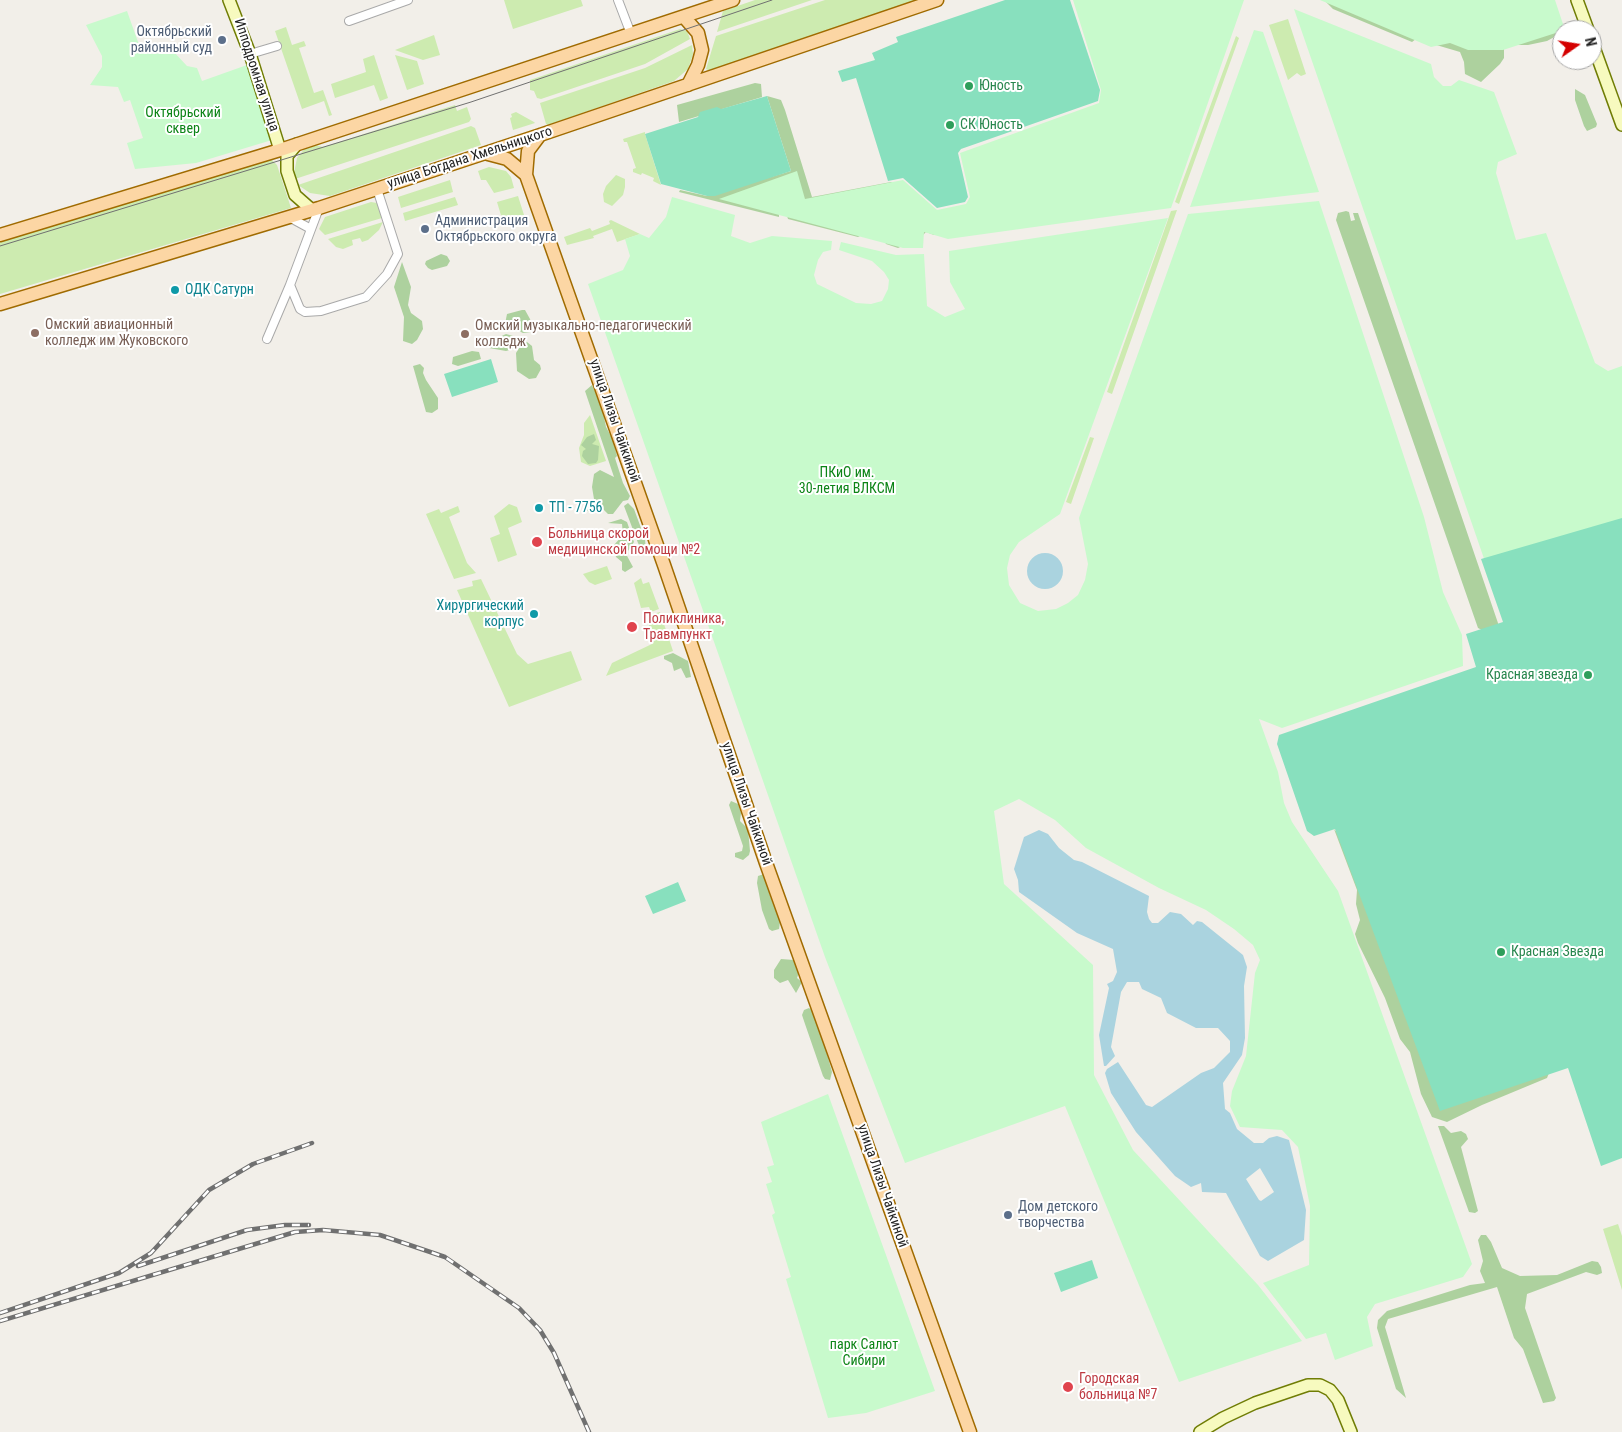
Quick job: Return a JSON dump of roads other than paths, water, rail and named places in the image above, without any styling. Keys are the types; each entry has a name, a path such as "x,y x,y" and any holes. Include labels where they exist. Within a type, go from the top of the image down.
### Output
{"main road":[{"name":"Ипподромная улица","path":"229,0 250,54 280,150"},
{"path":"0,235 280,150 733,0"},
{"name":"улица Богдана Хмельницкого","path":"0,304 316,209 485,154 937,0"},
{"path":"1577,0 1584,20"},
{"path":"684,17 698,33 702,50 698,65 688,85"},
{"path":"1602,70 1622,125"},
{"path":"526,175 528,151 540,135"},
{"path":"297,144 287,156 287,172 295,195 316,209"},
{"path":"485,154 507,159 526,175"},
{"name":"улица Лизы Чайкиной","path":"526,175 658,547 765,858 970,1432"},
{"path":"1200,1432 1222,1418 1255,1403 1308,1385 1320,1385 1330,1390 1338,1400 1351,1432"}],"street":[{"path":"348,20 408,0"},
{"path":"618,0 631,34"},
{"path":"250,54 277,46"},
{"path":"290,284 300,309 312,313 366,297 378,287 398,254 377,189"},
{"path":"267,339 311,230 316,209"},
{"path":"289,217 311,230"}],"water":[{"path":"1045,553 1058,558 1063,571 1058,584 1045,589 1032,584 1027,571 1032,558"},
{"path":"1039,830 1048,834 1059,848 1074,860 1082,862 1149,896 1147,912 1152,923 1158,923 1170,912 1181,914 1193,925 1197,921 1202,922 1243,955 1247,967 1244,986 1245,1038 1242,1055 1223,1083 1225,1109 1230,1113 1237,1129 1254,1143 1263,1143 1269,1138 1277,1136 1289,1140 1306,1210 1304,1240 1268,1261 1260,1256 1226,1193 1202,1192 1201,1183 1191,1187 1175,1176 1136,1132 1111,1093 1105,1073 1107,1069 1118,1062 1146,1105 1152,1107 1201,1073 1214,1068 1230,1052 1230,1041 1218,1028 1196,1028 1167,1013 1161,998 1142,989 1139,982 1127,982 1121,992 1111,1047 1115,1056 1104,1066 1099,1035 1109,988 1107,984 1113,981 1117,972 1113,949 1077,933 1019,892 1018,880 1014,869 1024,837","holes":["1260,1168 1274,1192 1261,1201 1246,1179"]}],"tram line":[{"path":"0,246 471,102 772,0"}],"railway":[{"path":"0,1313 119,1273 151,1253 209,1190 253,1164 312,1143"},
{"path":"138,1266 247,1230 285,1225 309,1225"},
{"path":"0,1321 295,1232 323,1230 380,1235 445,1257 519,1308 540,1330 554,1353 589,1432"}],"place":[{"name":"Октябрьский районный суд","path":"222,40"},
{"name":"Юность","path":"969,86"},
{"name":"СК Юность","path":"950,125"},
{"name":"Администрация Октябрьского округа","path":"425,229"},
{"name":"ОДК Сатурн","path":"175,290"},
{"name":"Омский авиационный колледж им Жуковского","path":"35,333"},
{"name":"Омский музыкально-педагогический колледж","path":"465,334"},
{"name":"ТП - 7756","path":"539,508"},
{"name":"Больница скорой медицинской помощи №2","path":"537,542"},
{"name":"Хирургический корпус","path":"534,614"},
{"name":"Поликлиника, Травмпункт","path":"632,627"},
{"name":"Красная звезда","path":"1588,675"},
{"name":"Красная Звезда","path":"1501,952"},
{"name":"Дом детского творчества","path":"1008,1215"},
{"name":"Городская больница №7","path":"1068,1387"}],"park label":[{"name":"Октябрьский сквер","path":"183,122"},
{"name":"ПКиО им. 30-летия ВЛКСМ","path":"847,482"},
{"name":"парк Салют Сибири","path":"864,1354"}]}
